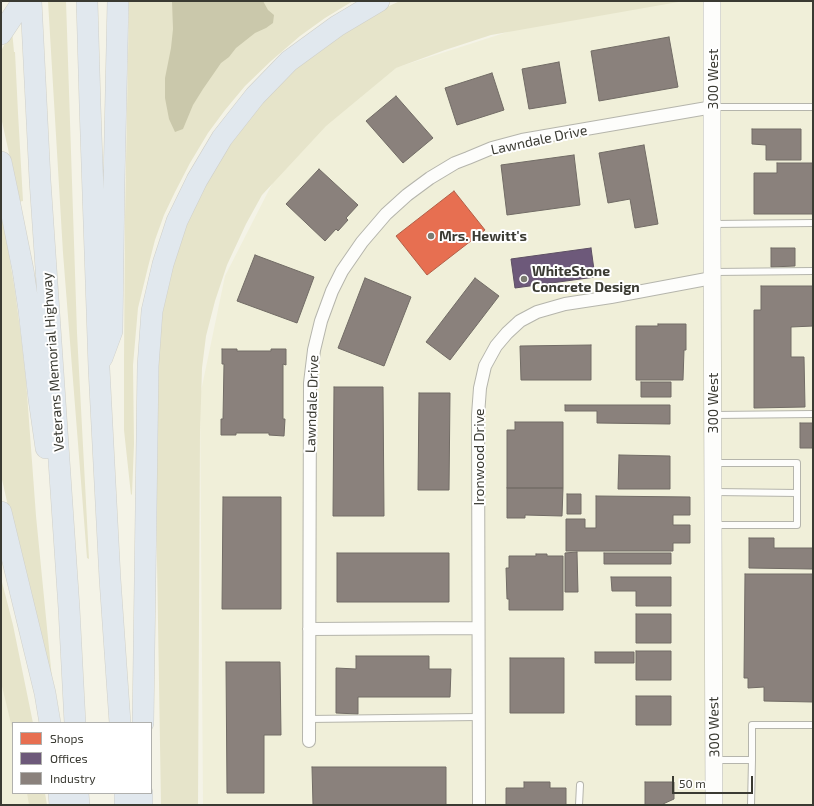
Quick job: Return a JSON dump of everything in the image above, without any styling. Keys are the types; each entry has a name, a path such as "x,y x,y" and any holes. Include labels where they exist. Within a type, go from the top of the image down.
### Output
{"highway":[{"path":"1,34 22,1"},
{"name":"Veterans Memorial Highway","path":"31,1 40,180 69,608 75,722"},
{"path":"87,1 99,368 110,579 120,722"},
{"path":"99,368 112,331 118,1"},
{"path":"143,722 148,366 152,311 163,264 175,228 197,180 222,138 255,96 289,61 337,26 379,1"},
{"path":"1,162 13,217 22,270 69,608"},
{"path":"1,512 45,693 50,722"},
{"path":"59,794 60,805"},
{"path":"78,794 79,805"},
{"path":"125,794 125,805"},
{"path":"142,794 142,805"}],"main road":[{"name":"300 West","path":"712,1 714,805"}],"street":[{"name":"Lawndale Drive","path":"309,744 310,390 312,361 321,321 332,291 342,271 362,242 386,214 407,195 430,178 455,163 492,148 522,140 713,107"},
{"name":"Ironwood Drive","path":"479,805 478,415 480,388 486,366 496,346 508,333 520,321 537,312 565,304 611,297 712,275"},
{"path":"309,629 478,628"}],"lane":[{"path":"713,107 813,107"},
{"path":"712,224 813,223"},
{"path":"712,275 813,271"},
{"path":"713,415 813,414"},
{"path":"713,463 797,463 797,525 713,525"},
{"path":"713,492 797,493"},
{"path":"309,719 478,717"},
{"path":"751,805 752,725 813,725"},
{"path":"714,760 752,760"},
{"path":"579,805 580,785"}],"shaded area":[{"path":"48,1 66,1 77,333 89,559 87,558 63,253"},
{"path":"129,1 353,1 325,18 300,36 245,86 208,133 190,163 164,215 155,240 138,308 133,365 134,444 131,495 124,430 125,217"},
{"path":"172,1 263,1 268,10 274,15 273,23 255,33 236,48 229,57 221,63 193,105 183,129 175,132 169,119 165,98 165,78 173,29"},
{"path":"400,1 684,1 491,35 396,68 326,126 262,195 246,224 227,265 215,301 206,336 202,368 200,432 198,805 161,805 154,354 172,254 226,143 299,63 378,11"},
{"path":"644,1 813,1 813,805 203,805 200,396 225,276 295,139 395,68 523,27"},
{"path":"12,30 15,52 23,201 18,202 1,117 1,51"},
{"path":"1,213 15,291 26,380 36,516 54,699 1,475"},
{"path":"1,578 13,625 33,722 12,722 12,728 1,682"},
{"path":"1,629 13,722 12,794 31,794 33,805 1,805"},
{"path":"27,794 45,794 47,805 29,805"}],"building: Shops":[{"path":"454,191 485,230 427,275 396,236"}],"building: Offices":[{"path":"591,248 595,277 515,288 511,259"}],"building: Industry":[{"path":"669,37 678,87 599,101 591,51"},
{"path":"559,62 566,103 529,109 522,69"},
{"path":"492,73 504,110 457,125 445,88"},
{"path":"396,96 433,138 403,163 366,121"},
{"path":"752,129 801,129 801,160 766,160 766,145 752,144"},
{"path":"644,145 658,224 635,228 630,199 608,203 599,153"},
{"path":"574,155 580,205 507,215 501,165"},
{"path":"777,163 813,163 813,214 754,214 754,173 777,173"},
{"path":"319,169 358,205 346,218 348,220 338,231 336,229 325,241 286,204"},
{"path":"771,248 795,248 795,266 771,267"},
{"path":"255,255 314,277 297,323 237,301"},
{"path":"365,278 411,297 384,366 338,348"},
{"path":"475,278 499,296 450,360 426,342"},
{"path":"761,286 813,286 813,326 791,327 791,357 804,357 805,407 754,408 754,310 761,310"},
{"path":"658,324 686,324 686,350 684,350 683,380 636,380 636,326 658,326"},
{"path":"591,345 591,380 521,380 520,346"},
{"path":"222,349 237,349 237,351 271,351 271,349 286,349 286,365 283,364 283,419 285,419 284,436 269,435 269,433 236,433 236,435 221,435 221,419 223,419 224,364 222,364"},
{"path":"641,382 671,382 671,397 641,397"},
{"path":"334,387 383,387 384,516 333,516"},
{"path":"419,393 450,393 449,490 418,490"},
{"path":"565,405 670,405 670,424 597,423 597,411 565,411"},
{"path":"515,422 563,422 563,488 507,488 507,430 515,430"},
{"path":"800,423 813,423 813,448 800,448"},
{"path":"619,455 670,456 670,489 618,489"},
{"path":"507,488 563,488 562,516 525,515 525,518 507,518"},
{"path":"567,494 581,494 581,514 567,514"},
{"path":"596,496 690,497 690,515 673,515 673,525 690,525 690,543 673,543 673,551 566,551 566,519 585,519 585,528 596,528"},
{"path":"223,497 281,497 281,609 222,609"},
{"path":"749,538 774,538 774,548 813,548 813,569 749,568"},
{"path":"577,552 578,592 565,592 565,553"},
{"path":"337,553 449,553 449,602 337,602"},
{"path":"604,553 671,553 671,564 604,564"},
{"path":"536,554 563,556 563,610 509,610 509,599 507,599 506,568 509,568 509,556 536,556"},
{"path":"745,574 813,574 813,702 764,701 764,687 748,688 748,678 744,678"},
{"path":"611,577 671,577 671,606 636,606 636,591 612,591"},
{"path":"636,614 671,614 671,643 636,643"},
{"path":"636,651 671,651 671,680 636,680"},
{"path":"595,652 634,652 634,663 595,663"},
{"path":"356,656 429,656 429,669 451,669 450,697 358,697 358,714 336,713 336,668 356,669"},
{"path":"510,658 564,658 564,713 510,713"},
{"path":"226,662 280,662 281,735 264,735 264,793 227,793"},
{"path":"636,696 671,696 671,725 636,725"},
{"path":"312,767 446,767 446,805 313,805"},
{"path":"524,782 550,782 550,788 566,788 566,805 506,805 506,788 524,788"},
{"path":"645,782 674,782 674,799 663,805 645,805"}],"place":[{"name":"Mrs. Hewitt's","path":"431,236"},
{"name":"WhiteStone Concrete Design","path":"524,279"}]}
